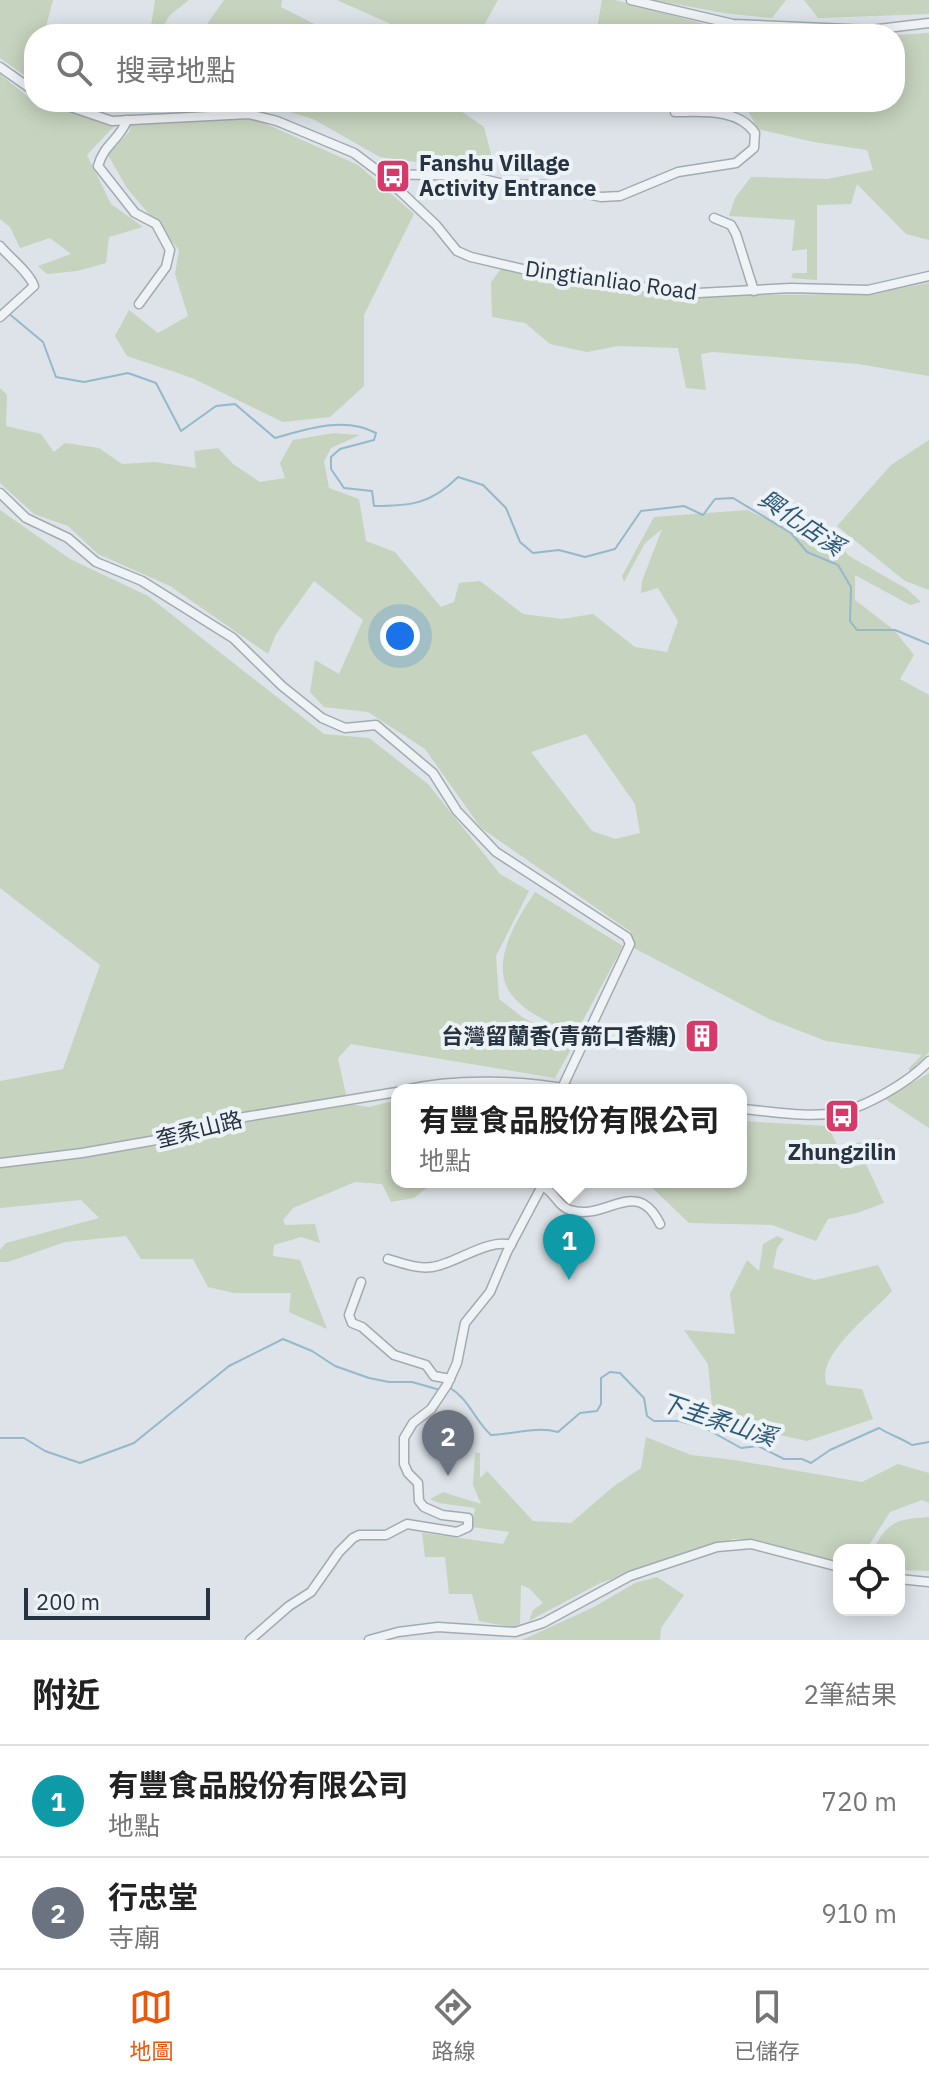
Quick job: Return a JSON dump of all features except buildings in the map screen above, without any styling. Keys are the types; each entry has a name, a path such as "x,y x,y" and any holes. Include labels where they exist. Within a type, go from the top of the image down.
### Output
{"street":[{"path":"631,0 733,24"},
{"path":"905,26 929,23"},
{"path":"0,67 24,84"},
{"name":"Dingtianliao Road","path":"85,112 112,121 249,114 277,121 354,153 382,174 436,225 457,251 471,257 589,282 698,293 791,288 868,290 929,276"},
{"path":"382,174 470,176 508,185 546,185 601,197 620,196 678,172 736,163 754,148 755,133 748,124 736,118 722,113 675,112"},
{"path":"127,120 122,133 102,152 98,166 135,213 156,224 170,250 166,267 139,304"},
{"path":"714,218 731,225 736,234 754,291"},
{"path":"0,246 33,281 32,291 0,316"},
{"path":"0,493 26,518 68,538 96,562 142,581 233,638 282,686 322,718 345,728 376,725 433,773 457,811 496,852 627,937 630,944 564,1084"},
{"path":"747,1109 836,1113 878,1097 920,1071 929,1061"},
{"path":"460,1084 520,1084"},
{"name":"奎柔山路","path":"0,1163 95,1151 191,1133 220,1121 391,1093"},
{"path":"250,1640 289,1606 311,1592 339,1552 353,1538 359,1535 386,1535 407,1524 457,1532 468,1527 468,1518 442,1515 424,1507 419,1501 418,1483 408,1473 402,1456 407,1431 442,1395 457,1363 465,1323 490,1292 541,1188"},
{"path":"547,1188 566,1209 581,1212 632,1199 651,1208 660,1224"},
{"path":"388,1259 435,1267 503,1243 511,1245"},
{"path":"361,1282 349,1315 352,1323 362,1327 394,1355 419,1361 434,1376 449,1382"},
{"path":"369,1640 398,1632 438,1627 515,1632 543,1623 630,1576 717,1547 751,1544 833,1565"},
{"path":"905,1580 929,1582"}],"green space":[{"path":"0,0 53,0 47,24 24,24 24,75 0,58"},
{"path":"155,0 189,0 170,15 164,24 151,24"},
{"path":"224,0 282,0 281,7 314,24 207,24"},
{"path":"337,0 498,0 485,24 391,24"},
{"path":"602,0 615,0 704,24 598,24"},
{"path":"653,0 786,0 772,18"},
{"path":"804,0 929,0 929,14 818,18"},
{"path":"929,33 929,240 906,234 857,184 851,204 817,205 817,280 791,278 793,273 807,273 807,249 792,251 795,220 729,216 735,198 751,177 827,179 873,170 867,150 758,129 749,112 905,112 905,34"},
{"path":"0,74 24,94 24,112 71,112 116,124 87,155 111,204 143,227 109,237 106,263 77,271 47,274 38,266 71,254 50,238 20,248 10,227 0,219"},
{"path":"290,112 462,112 484,127 496,173 380,157 313,119"},
{"path":"255,119 358,165 414,214 364,315 364,386 330,417 283,422 192,378 127,356 115,336 129,310 158,333 188,316 175,274 179,250 127,188 108,155 130,131 130,120"},
{"path":"501,269 659,296 869,294 929,283 929,376 858,364 713,352 701,354 706,390 686,388 678,348 618,346 587,352 550,344 525,323 492,317 491,282"},
{"path":"0,388 7,395 6,426 41,434 54,452 65,443 99,448 122,464 155,462 196,468 194,451 218,448 233,464 260,482 285,478 280,463 293,440 334,433 360,435 331,448 324,461 329,488 359,499 366,541 395,552 441,607 454,602 459,583 480,581 523,614 562,619 593,614 635,647 667,652 678,621 658,588 641,593 642,581 662,529 645,543 624,582 622,576 654,517 747,510 809,538 827,531 849,556 907,589 921,602 910,605 855,575 855,600 894,630 914,655 900,679 929,695 929,1052 911,1071 908,1069 922,1055 826,1041 769,1019 634,948 631,932 481,828 425,749 368,712 324,707 310,692 315,660 339,674 363,620 314,581 276,634 268,654 170,586 98,554 68,526 34,514 0,483","holes":["586,734 635,804 640,833 615,839 592,831 531,752"]},
{"path":"929,440 929,590 905,581 837,526 891,465"},
{"path":"0,510 70,559 148,596 324,734 369,738 428,784 500,874 529,891 496,956 499,999 522,1017 574,1044 555,1078 351,1044 338,1058 348,1104 369,1107 391,1102 391,1188 426,1188 414,1198 391,1202 382,1184 355,1182 293,1208 283,1220 285,1225 315,1224 320,1243 301,1237 274,1245 273,1256 300,1260 327,1329 289,1312 291,1293 234,1293 208,1287 193,1259 141,1259 126,1236 65,1242 0,1262 0,1250 6,1243 99,1218 81,1200 0,1208 0,1081 63,1069 100,965 0,888"},
{"path":"535,892 623,946 575,1035 522,1006 507,987 503,974 503,959 512,930"},
{"path":"929,1073 929,1128 885,1099"},
{"path":"747,1121 828,1126 838,1147 880,1138 873,1149 842,1163 840,1169 866,1164 884,1203 828,1219 816,1241 772,1225 689,1223 652,1188 747,1188"},
{"path":"777,1236 784,1239 777,1248 773,1268 815,1280 878,1265 892,1291 837,1348 825,1373 827,1385 862,1389 873,1419 807,1441 726,1423 712,1406 708,1364 684,1330 735,1334 730,1294 747,1260 759,1271 763,1244"},
{"path":"646,1437 691,1455 862,1482 898,1464 929,1473 929,1503 922,1500 890,1512 870,1544 833,1544 833,1560 754,1539 733,1539 600,1583 529,1621 533,1610 543,1603 530,1589 521,1585 520,1624 512,1627 479,1621 472,1594 449,1594 445,1557 425,1557 422,1533 503,1544 509,1532 472,1527 475,1508 430,1499 443,1492 481,1504 473,1485 475,1452 480,1453 480,1478 487,1471 533,1521 571,1523 614,1486 641,1468"},
{"path":"929,1517 929,1571 905,1570 905,1544 877,1544 889,1527 909,1519"},
{"path":"657,1577 684,1595 661,1628 660,1640 522,1640 594,1607 635,1583"}],"waterway":[{"name":"興化店溪","path":"7,312 43,342 56,377 84,382 128,373 156,383 181,431 216,406 235,404 275,438 338,425 351,425 376,433 374,440 340,449 331,457 331,469 344,488 372,491 374,506 387,506 420,502 439,493 458,477 483,485 506,508 520,542 533,553 559,550 585,557 615,549 641,511 684,506 703,515 715,499 733,498 791,533 807,552 838,565 851,587 850,621 857,630 895,630 929,644"},
{"name":"下圭柔山溪","path":"0,1438 24,1438 45,1451 80,1463 134,1443 229,1366 283,1339 312,1351 335,1366 369,1378 412,1382 440,1390"},
{"name":"下圭柔山溪","path":"450,1388 462,1398 491,1435 533,1430 558,1432 580,1413 597,1411 601,1404 601,1378 610,1372 620,1373 644,1398 647,1416 654,1421 679,1421 705,1428 741,1448 758,1446 784,1459 802,1459 811,1463 830,1450 879,1428 912,1445 929,1442"}],"place":[{"name":"Fanshu Village Activity Entrance","path":"393,176"},
{"name":"台灣留蘭香(青箭口香糖)","path":"702,1036"},
{"name":"Zhungzilin","path":"842,1116"},
{"name":"有豐食品股份有限公司","path":"569,1280"},
{"name":"行忠堂","path":"448,1476"}]}
